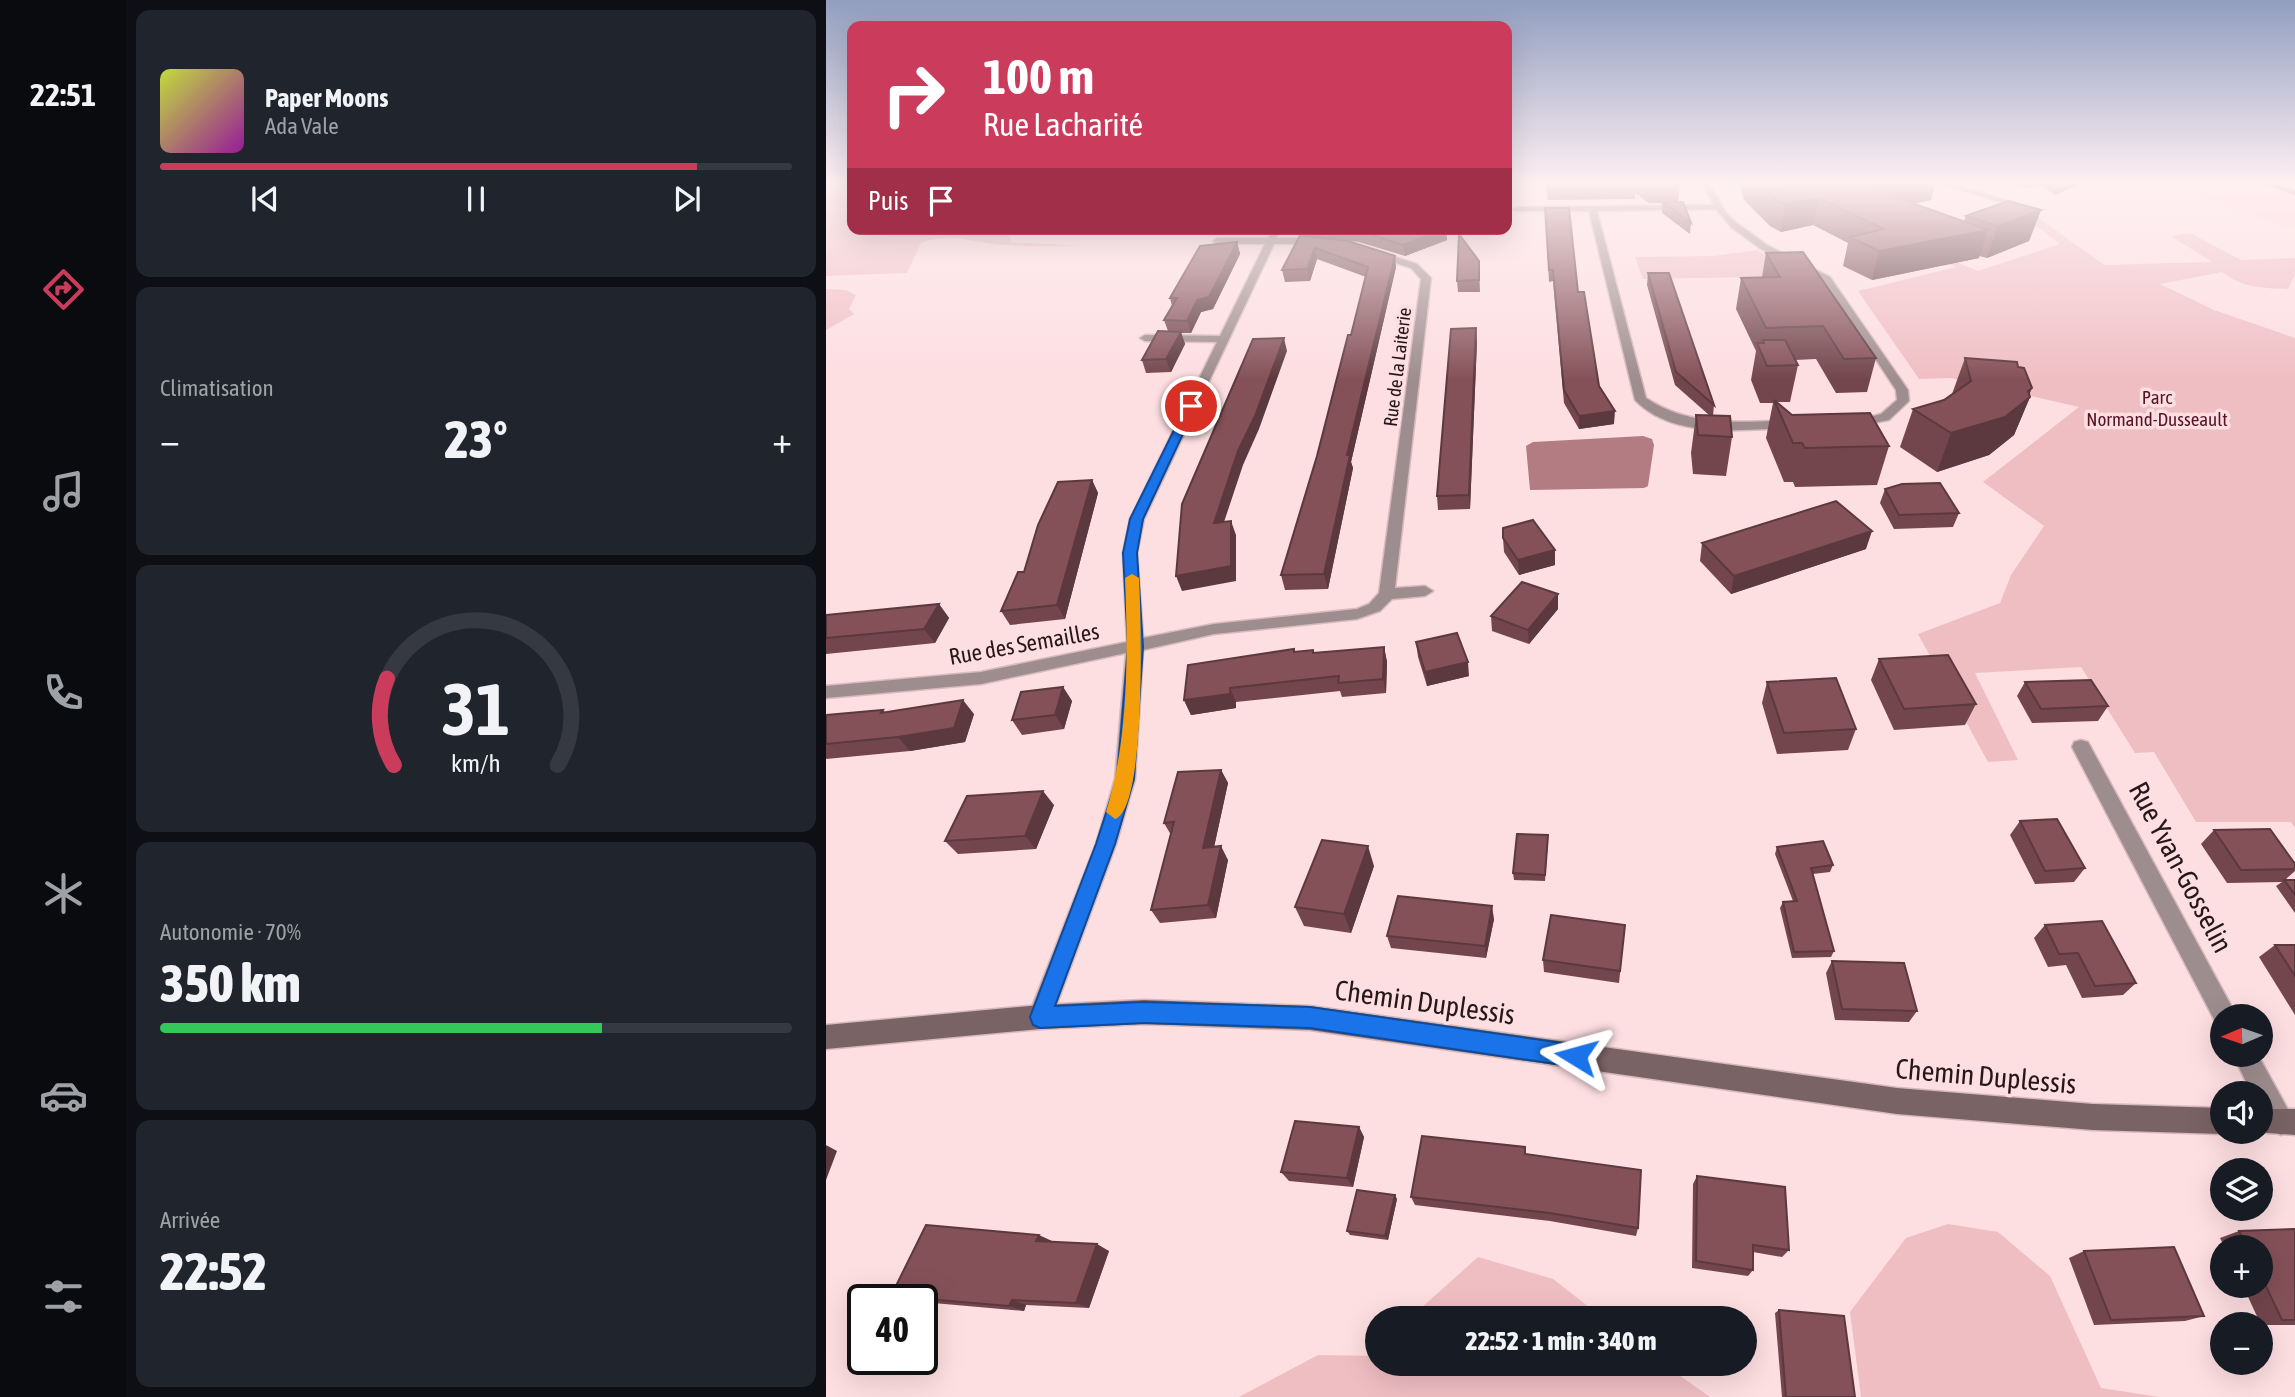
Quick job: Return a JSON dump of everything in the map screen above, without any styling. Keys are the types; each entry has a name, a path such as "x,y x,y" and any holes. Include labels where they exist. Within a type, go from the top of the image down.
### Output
{"street":[{"path":"1040,1017 1105,844 1125,779 1135,647 1130,553 1137,519 1267,249"},
{"path":"1602,249 1640,400 1653,411 1686,423 1808,424"},
{"path":"1772,249 1827,279 1902,390 1903,401 1885,417 1834,424"},
{"name":"Rue de la Laiterie","path":"1364,250 1414,266 1426,278 1387,593"},
{"path":"1145,338 1223,339"},
{"path":"1387,593 1425,591"},
{"name":"Rue des Semailles","path":"826,692 981,678 1248,624 1369,611 1381,604 1387,593"},
{"name":"Rue Yvan-Gosselin","path":"2081,747 2218,1004"},
{"name":"Chemin Duplessis","path":"826,1037 1040,1017 1144,1012 1310,1018 1897,1101 2094,1117 2210,1121"},
{"path":"2252,1068 2279,1122"}],"green space":[{"path":"826,249 918,249 907,273 826,276"},
{"name":"Parc Normand-Dusseault","path":"1915,249 1925,249 1978,271 2044,249 2082,249 2104,265 2212,262 2192,249 2221,249 2241,260 2295,258 2295,274 2288,289 2245,284 2222,272 2160,284 2214,310 2295,338 2295,828 2291,822 2196,822 2154,752 2135,753 2081,667 1975,673 2018,760 1988,762 1918,634 2000,603 2011,575 2044,526 1983,482 2079,407 1951,378 1919,379 1858,291 1956,267"},
{"path":"1757,250 1794,271 1761,277 1643,279 1635,257 1713,256"},
{"path":"826,289 846,290 856,295 849,309 854,314 826,330"},
{"path":"1948,1224 1998,1232 2050,1276 2101,1388 2159,1397 1861,1397 1850,1312 1906,1238"},
{"path":"1478,1257 1553,1279 1588,1306 1423,1306"},
{"path":"1318,1355 1365,1356 1365,1376 1680,1376 1710,1397 1239,1397"}],"shaded area":[{"path":"1643,436 1652,439 1654,445 1648,486 1644,488 1530,490 1526,446 1533,442"}],"building":[{"path":"1198,249 1233,249 1209,297 1197,300 1187,321 1164,320 1177,298 1170,298"},
{"path":"1293,249 1315,249 1307,269 1282,270"},
{"path":"1318,249 1374,249 1395,256 1347,455 1350,455 1324,574 1281,575 1317,456 1368,267"},
{"path":"1458,249 1470,249 1479,261 1479,280 1457,281"},
{"path":"1548,249 1573,249 1578,292 1584,292 1599,386 1615,411 1579,416 1564,390 1553,270 1549,270"},
{"path":"1803,252 1876,358 1844,359 1823,326 1766,328 1741,278 1780,277 1766,253"},
{"path":"1648,273 1669,273 1714,405 1676,372"},
{"path":"1476,328 1469,495 1437,496 1451,329"},
{"path":"1158,331 1181,332 1166,359 1142,360"},
{"path":"1284,338 1255,416 1238,451 1214,523 1231,521 1231,566 1176,576 1182,504 1253,339"},
{"path":"1763,340 1785,340 1798,365 1767,366 1757,343 1764,343"},
{"path":"1965,358 2017,362 2018,367 2024,368 2032,388 2028,391 2030,397 2005,417 1951,433 1913,409 1944,400 1971,381"},
{"path":"1774,400 1792,415 1870,413 1889,446 1805,448 1802,443 1793,443"},
{"path":"1696,415 1730,416 1732,437 1698,435"},
{"path":"1092,480 1057,605 1001,611 1018,572 1024,572 1038,525 1058,482"},
{"path":"1940,483 1959,513 1899,515 1885,489 1902,484"},
{"path":"1836,501 1872,531 1734,576 1702,543"},
{"path":"1533,520 1555,550 1518,560 1503,538 1503,528"},
{"path":"1522,582 1558,594 1528,630 1491,616"},
{"path":"939,604 924,629 826,638 826,615"},
{"path":"1457,633 1468,662 1425,672 1416,642"},
{"path":"1384,647 1383,679 1338,683 1339,676 1230,688 1230,694 1184,700 1188,665 1294,649 1294,652 1313,650 1313,653"},
{"path":"1948,655 1976,704 1904,709 1879,659"},
{"path":"1836,678 1856,729 1784,733 1767,682"},
{"path":"2091,680 2108,706 2041,709 2025,682"},
{"path":"1063,687 1055,715 1012,720 1021,692"},
{"path":"963,700 954,728 826,744 826,715 883,710 881,713"},
{"path":"1221,770 1203,848 1221,846 1208,905 1151,910 1174,822 1164,823 1178,772"},
{"path":"1043,791 1025,836 945,841 967,796"},
{"path":"2057,819 2085,868 2045,871 2020,821"},
{"path":"2270,829 2295,864 2295,869 2241,870 2214,830"},
{"path":"1517,834 1548,835 1545,875 1513,873"},
{"path":"1322,840 1368,846 1344,914 1295,907"},
{"path":"1823,841 1833,865 1811,868 1834,951 1794,952 1783,902 1797,901 1777,847"},
{"path":"2284,880 2295,880 2295,895"},
{"path":"1398,896 1492,906 1485,946 1387,936"},
{"path":"1551,915 1625,925 1620,971 1543,960"},
{"path":"2102,921 2136,983 2095,986 2078,953 2059,954 2045,925"},
{"path":"2275,945 2295,945 2295,976"},
{"path":"1832,961 1904,963 1917,1011 1842,1009"},
{"path":"1295,1121 1359,1127 1347,1178 1281,1172"},
{"path":"1422,1136 1525,1147 1525,1154 1641,1170 1638,1228 1550,1213 1411,1197"},
{"path":"1697,1176 1785,1187 1789,1250 1753,1245 1753,1270 1696,1261"},
{"path":"1357,1190 1395,1195 1385,1236 1347,1231"},
{"path":"926,1225 1039,1235 1036,1241 1097,1244 1076,1303 1012,1300 1009,1306 938,1300 938,1284 897,1284"},
{"path":"2295,1229 2295,1320 2282,1320 2272,1298 2273,1235 2241,1235 2239,1231"},
{"path":"2174,1247 2204,1316 2111,1320 2084,1251"},
{"path":"1779,1310 1844,1316 1855,1397 1786,1397"}],"slow traffic":[{"path":"1115,812 1125,779 1135,647 1132,578"}],"route":[{"path":"1191,406 1137,519 1130,553 1135,647 1125,779 1105,844 1040,1017 1144,1012 1310,1018 1576,1056"}]}
